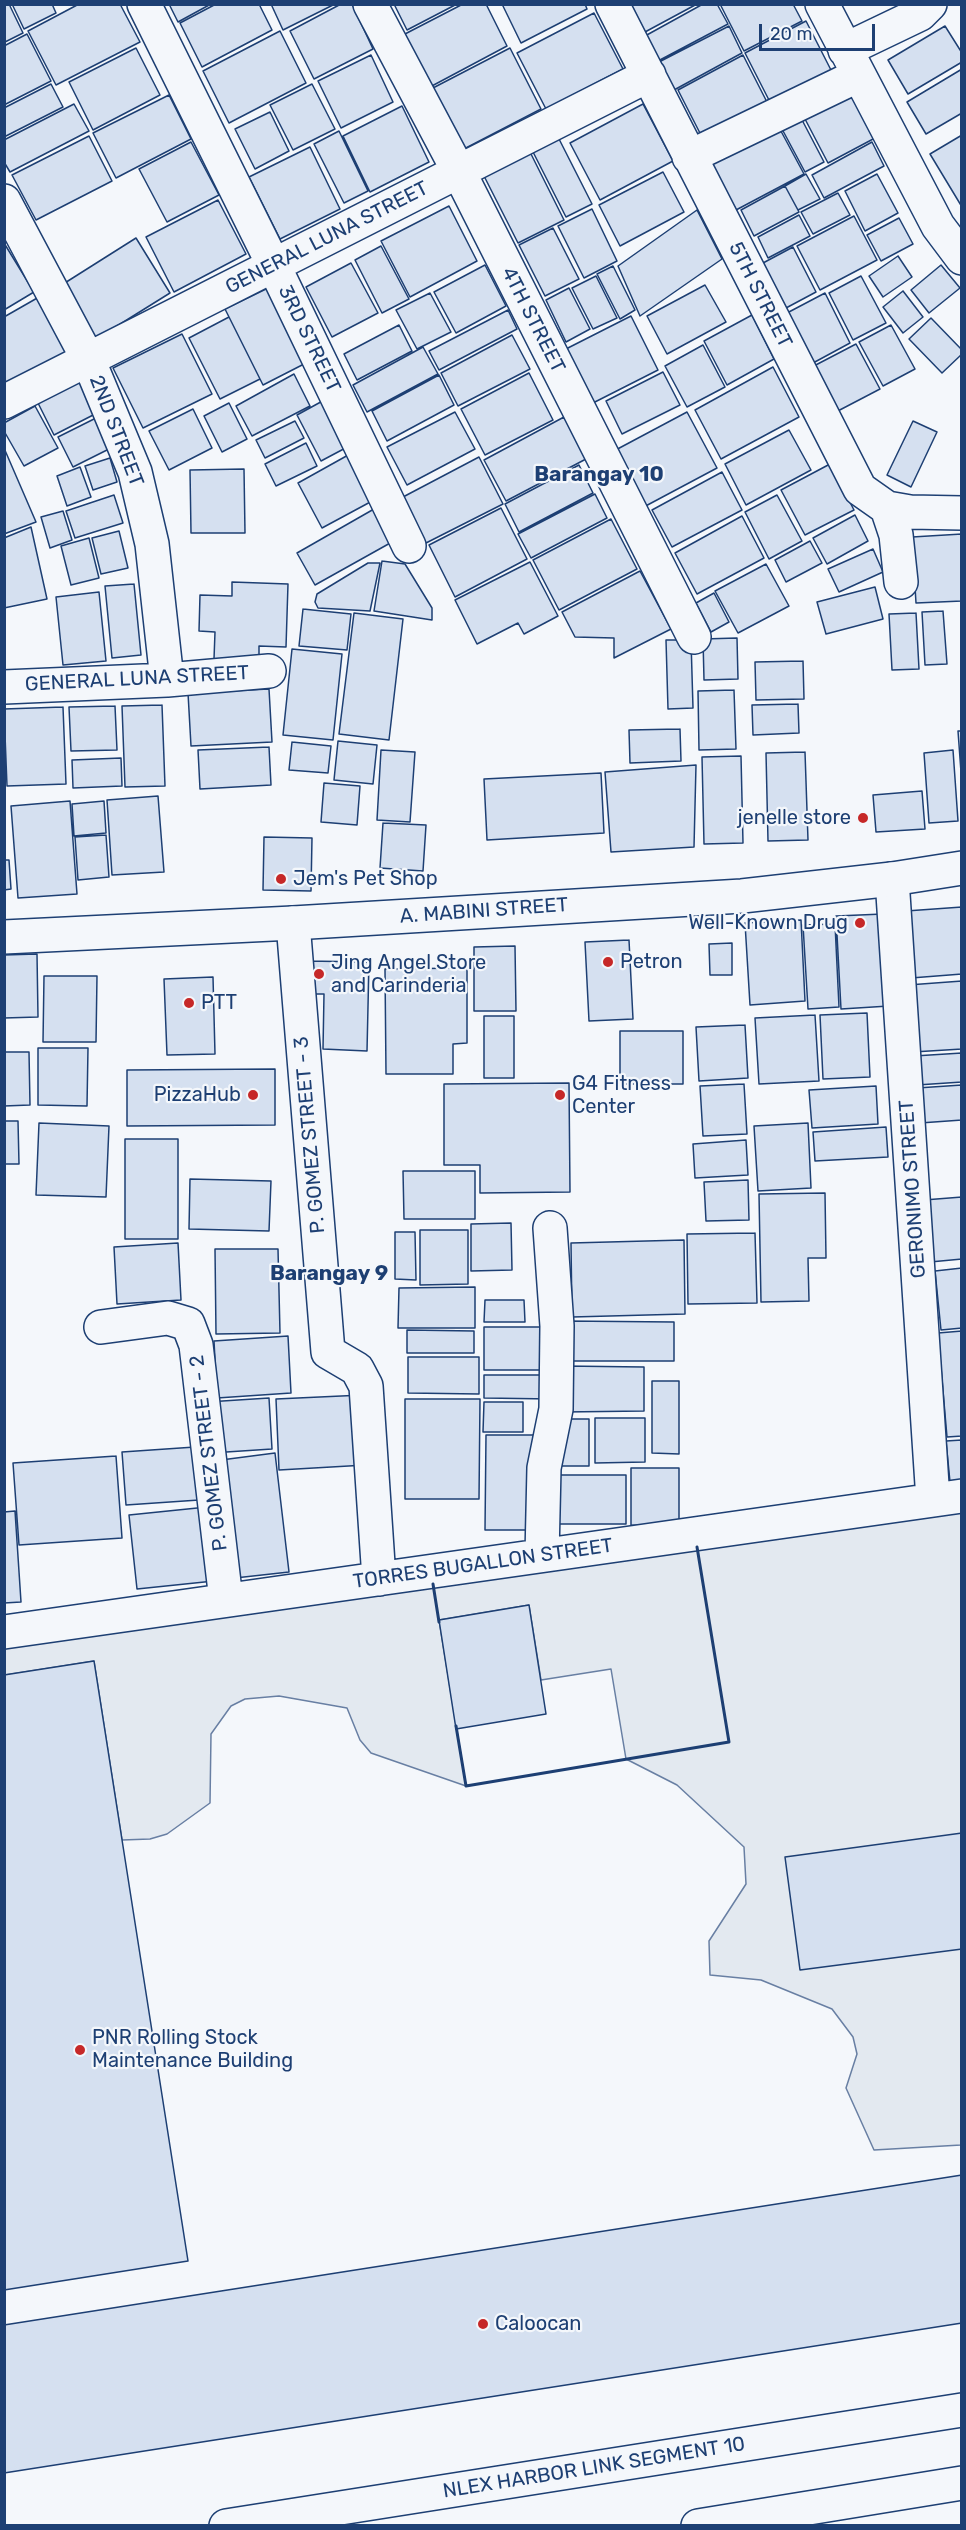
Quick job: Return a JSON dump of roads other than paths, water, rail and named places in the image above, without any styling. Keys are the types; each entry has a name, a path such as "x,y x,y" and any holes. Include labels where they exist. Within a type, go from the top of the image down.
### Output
{"main road":[{"name":"3RD STREET","path":"144,4 409,546"},
{"name":"4TH STREET","path":"370,4 459,172 694,637"},
{"name":"5TH STREET","path":"612,4 860,489 887,508 910,512 962,513"},
{"path":"822,4 938,226 962,258"},
{"path":"689,157 852,63 920,14 930,4"},
{"name":"GENERAL LUNA STREET","path":"4,402 650,75"},
{"name":"2ND STREET","path":"4,201 88,358 135,472 152,544 167,680"},
{"path":"887,508 896,535 901,582"},
{"name":"GENERAL LUNA STREET","path":"4,687 167,680 269,671"},
{"name":"A. MABINI STREET","path":"4,937 293,924 742,896 892,879 962,868"},
{"name":"GERONIMO STREET","path":"892,879 947,1498"},
{"name":"P. GOMEZ STREET - 3","path":"293,924 328,1352 357,1369 366,1386 379,1579"},
{"path":"542,1555 544,1468 556,1409 556,1326 550,1228"},
{"name":"P. GOMEZ STREET - 2","path":"101,1327 168,1318 188,1324 196,1345 226,1600"},
{"name":"TORRES BUGALLON STREET","path":"4,1632 947,1498"},
{"name":"NLEX HARBOR LINK SEGMENT 10","path":"226,2526 962,2410"},
{"path":"698,2526 962,2483"}],"place":[{"name":"jenelle store","path":"863,818"},
{"name":"Jem's Pet Shop","path":"281,879"},
{"name":"Well-Known Drug","path":"860,923"},
{"name":"Petron","path":"608,962"},
{"name":"Jing Angel Store and Carinderia","path":"319,974"},
{"name":"PTT","path":"189,1003"},
{"name":"PizzaHub","path":"253,1095"},
{"name":"G4 Fitness Center","path":"560,1095"},
{"name":"PNR Rolling Stock Maintenance Building","path":"80,2050"},
{"name":"Caloocan","path":"483,2324"}],"district":[{"name":"Barangay 10","path":"599,475"},
{"name":"Barangay 9","path":"329,1274"}]}
